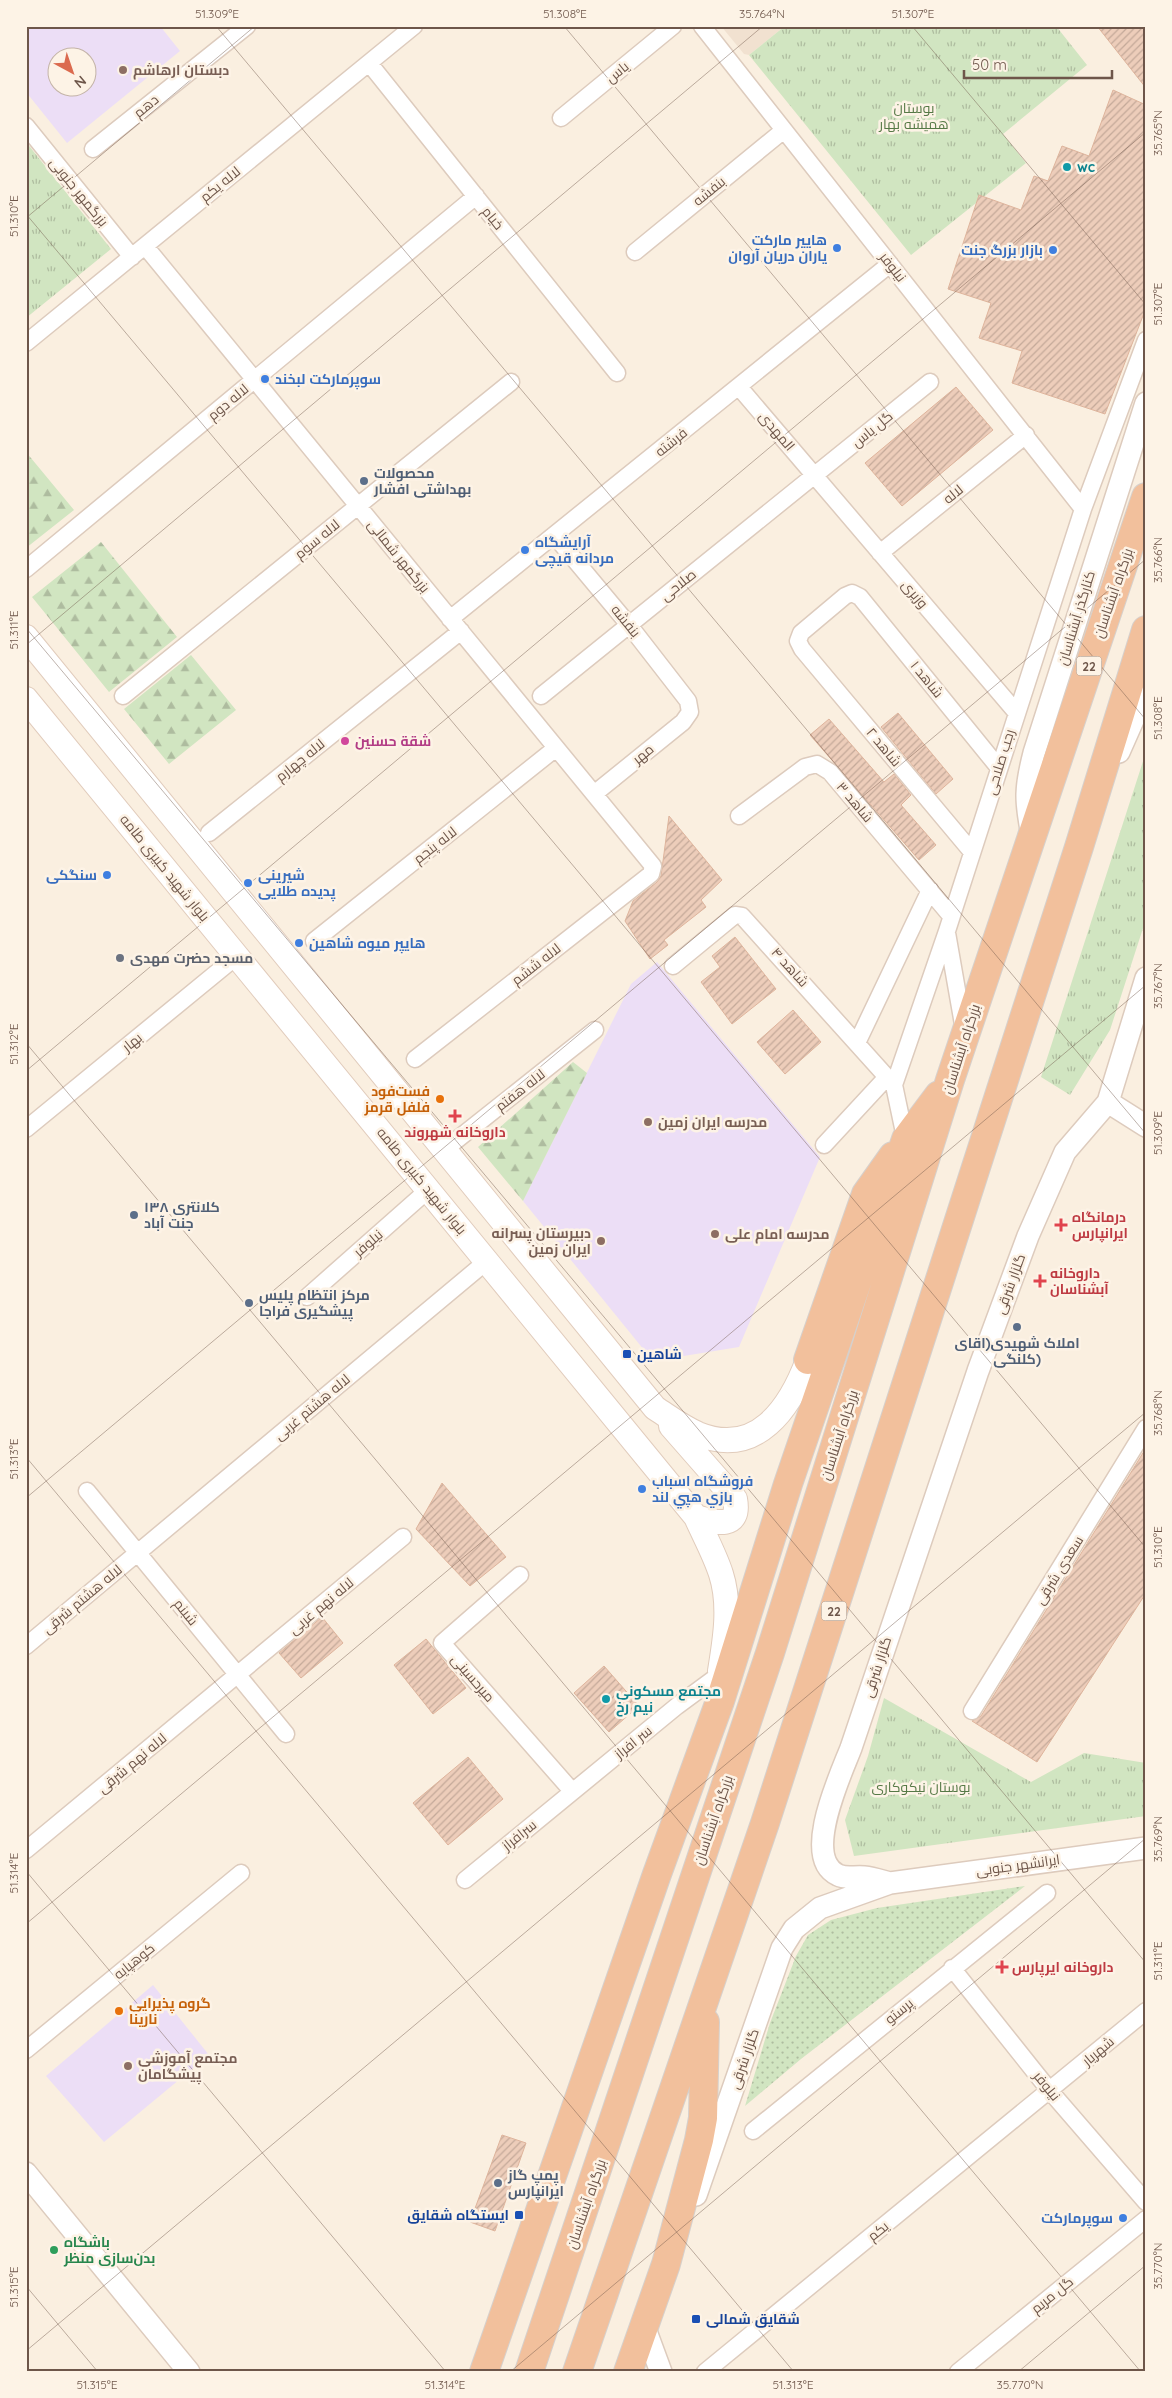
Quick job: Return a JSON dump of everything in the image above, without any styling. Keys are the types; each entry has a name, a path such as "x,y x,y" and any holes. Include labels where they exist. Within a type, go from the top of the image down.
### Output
{"highway":[{"name":"بزرگراه آبشناسان","path":"529,2372 770,1653 950,1080 1146,497"},
{"name":"22","path":"577,2372 768,1814 1079,847 1146,630"},
{"path":"808,1360 866,1194 950,1080"},
{"path":"484,2372 657,1874 906,1139"},
{"path":"628,2372 666,2264 703,2118 706,1994"}],"main road":[{"path":"26,637 655,1408 734,1499 736,1507 734,1514 724,1523 718,1524 696,1516"},
{"name":"بلوار شهید کبیری طامه","path":"26,699 696,1516 721,1574 726,1599 724,1646 719,1688"},
{"path":"655,1408 682,1426 700,1435 719,1440 738,1440 753,1435 782,1411 792,1396 808,1360"}],"street":[{"name":"دهم","path":"93,149 246,26"},
{"name":"لاله یکم","path":"26,343 414,26"},
{"name":"یاس","path":"560,118 673,26"},
{"name":"نیلوفر","path":"702,26 1083,509"},
{"name":"خیام","path":"369,63 617,373"},
{"name":"بزرگمهر جنوبی","path":"26,126 132,257"},
{"name":"بنفشه","path":"635,252 784,130"},
{"name":"لاله دوم","path":"26,569 476,196"},
{"name":"بزرگمهر شمالی","path":"145,246 653,866"},
{"name":"فرشته","path":"456,625 554,535 740,387 890,264"},
{"name":"رجب صلاحی","path":"891,1081 949,923 1083,509 1146,340"},
{"name":"لاله سوم","path":"123,696 512,382"},
{"name":"گل یاس","path":"814,475 930,382"},
{"name":"المهدی","path":"740,387 814,475"},
{"name":"کنارگذر آبشناسان","path":"1032,835 1027,808 1026,784 1034,753 1146,403"},
{"name":"لاله","path":"880,553 1026,436"},
{"name":"وزیری","path":"814,475 1016,712"},
{"name":"صلاحی","path":"541,696 814,475"},
{"name":"بنفشه","path":"554,535 629,625 688,701 690,712"},
{"name":"شاهد ۱","path":"798,641 801,633 846,596 852,593 860,597 999,768"},
{"name":"لاله چهارم","path":"210,833 456,625"},
{"name":"شاهد ۲","path":"798,641 972,852"},
{"path":"1079,847 1146,691"},
{"name":"مهر","path":"594,794 682,722 690,712"},
{"name":"لاله پنجم","path":"314,941 556,748"},
{"name":"شاهد ۳","path":"739,816 805,767 817,764 830,772 930,890 949,923"},
{"name":"لاله ششم","path":"415,1059 651,874 653,866"},
{"path":"857,1043 930,890"},
{"name":"شاهد ۴","path":"673,966 735,916 742,916 891,1081"},
{"path":"949,923 965,1036"},
{"name":"بهار","path":"26,1129 237,956"},
{"name":"گلزار شرقی","path":"890,1883 864,1877 846,1878 829,1869 824,1857 822,1844 828,1808 851,1748 978,1371 1028,1236 1065,1152 1108,1102 1146,978"},
{"name":"لاله هفتم","path":"444,1150 595,1030"},
{"path":"824,1145 891,1081 906,1139 916,1190"},
{"path":"1108,1102 1146,1126"},
{"name":"نیلوفر","path":"307,1296 428,1190"},
{"name":"لاله هشتم غربی","path":"137,1552 487,1261"},
{"name":"سعدی شرقی","path":"972,1710 1146,1428"},
{"name":"شبنم","path":"86,1491 286,1734"},
{"name":"لاله نهم غربی","path":"238,1675 404,1537"},
{"name":"لاله هشتم شرقی","path":"26,1646 137,1552"},
{"name":"میرحسینی","path":"520,1575 442,1643 572,1791"},
{"name":"لاله نهم شرقی","path":"26,1850 238,1675"},
{"name":"سر افراز","path":"572,1791 677,1706 719,1688"},
{"name":"سرافراز","path":"465,1880 572,1791"},
{"name":"ایرانشهر جنوبی","path":"890,1883 1146,1848"},
{"name":"کوهپایه","path":"26,2050 241,1873"},
{"name":"گلزار شرقی","path":"666,2264 697,2192 786,1941 794,1929 820,1908 890,1883"},
{"name":"پرستو","path":"753,2131 1047,1893"},
{"name":"نیلوفر","path":"952,1968 1050,2090 1146,2202"},
{"name":"شهریار","path":"1050,2090 1146,2011"},
{"name":"یکم","path":"705,2372 1050,2090"},
{"path":"26,2173 189,2372"},
{"name":"گل مریم","path":"958,2372 1146,2218"},
{"path":"644,2326 661,2372"}],"shaded area":[{"path":"26,26 160,26 180,51 67,143 26,92"},
{"path":"721,26 785,26 749,55 744,54"},
{"path":"657,962 820,1157 739,1347 653,1361 523,1201 631,984"},
{"name":"مجتمع آموزشی پیشگامان","path":"153,1985 209,2055 104,2142 46,2076"}],"green space":[{"name":"بوستان همیشه بهار","path":"785,26 1056,26 1087,65 1003,134 1026,163 911,255 749,55"},
{"path":"26,142 111,249 26,318"},
{"path":"26,452 74,510 26,548"},
{"path":"101,542 177,637 109,692 32,597"},
{"path":"191,655 236,710 169,764 124,709"},
{"path":"1146,752 1146,919 1110,1030 1070,1095 1041,1077"},
{"path":"573,1062 587,1073 523,1201 478,1147"},
{"name":"بوستان نیکوکاری","path":"884,1698 1031,1782 1084,1753 1146,1763 1146,1816 854,1856 845,1820 868,1756"},
{"path":"1025,1886 801,2059 745,2106 770,2023 796,1956 808,1935 831,1920 877,1908"}],"building":[{"path":"1097,26 1146,26 1146,88"},
{"name":"بازار بزرگ جنت","path":"1113,90 1146,105 1146,308 1105,414 1012,383 1022,351 979,338 991,303 948,289 979,195 1021,210 1034,176 1048,181 1062,146 1089,156"},
{"path":"956,387 993,430 902,506 865,463"},
{"path":"898,713 953,779 936,794 881,727"},
{"path":"829,719 884,782 894,774 911,795 901,805 936,845 919,860 810,735"},
{"path":"669,816 722,880 701,900 706,907 664,940 668,945 650,959 625,921 633,901 657,882 661,876"},
{"path":"735,937 776,989 732,1024 701,982 720,967 712,956"},
{"path":"793,1010 821,1042 785,1074 757,1042"},
{"path":"1146,1448 1146,1593 1037,1762 972,1721 981,1716"},
{"path":"442,1483 506,1557 470,1586 416,1529"},
{"path":"322,1617 343,1643 301,1678 279,1653"},
{"path":"426,1639 466,1688 433,1714 394,1665"},
{"name":"مجتمع مسکونی نیم رخ","path":"604,1666 639,1706 609,1732 574,1693"},
{"path":"468,1757 503,1799 448,1845 413,1803"},
{"name":"پمپ گاز ایرانپارس","path":"502,2135 526,2143 495,2231 470,2222"}],"place":[{"name":"دبستان ارهاشم","path":"123,70"},
{"name":"wc","path":"1067,167"},
{"name":"هایپر مارکت یاران دریان آروان","path":"837,248"},
{"name":"بازار بزرگ جنت","path":"1053,250"},
{"name":"سوپرمارکت لبخند","path":"265,379"},
{"name":"محصولات بهداشتی افشار","path":"364,481"},
{"name":"آرایشگاه مردانه قیچی","path":"525,550"},
{"name":"شقة حسنين","path":"345,741"},
{"name":"سنگکی","path":"107,875"},
{"name":"شيرينی پديده طلايی","path":"248,883"},
{"name":"هایپر میوه شاهین","path":"299,943"},
{"name":"مسجد حضرت مهدی","path":"120,958"},
{"name":"فست‌فود فلفل قرمز","path":"440,1099"},
{"name":"داروخانه شهروند","path":"455,1116"},
{"name":"مدرسه ایران زمین","path":"648,1122"},
{"name":"کلانتری ۱۳۸ جنت آباد","path":"134,1215"},
{"name":"درمانگاه ایرانپارس","path":"1061,1225"},
{"name":"مدرسه امام علی","path":"715,1234"},
{"name":"دبیرستان پسرانه ایران زمین","path":"601,1241"},
{"name":"داروخانه آبشناسان","path":"1040,1281"},
{"name":"مرکز انتظام پلیس پیشگیری فراجا","path":"249,1303"},
{"name":"املاک شهیدی(اقای کلنگی)","path":"1017,1327"},
{"name":"شاهین","path":"627,1354"},
{"name":"فروشگاه اسباب بازي هپي لند","path":"642,1489"},
{"name":"مجتمع مسکونی نیم رخ","path":"606,1699"},
{"name":"داروخانه ایرپارس","path":"1002,1967"},
{"name":"گروه پذیرایی نارینا","path":"119,2011"},
{"name":"مجتمع آموزشی پیشگامان","path":"128,2066"},
{"name":"پمپ گاز ایرانپارس","path":"498,2183"},
{"name":"ایستگاه شقایق","path":"519,2215"},
{"name":"سوپرمارکت","path":"1123,2218"},
{"name":"باشگاه بدن‌سازی منظر","path":"54,2250"},
{"name":"شقایق شمالی","path":"696,2319"}]}
